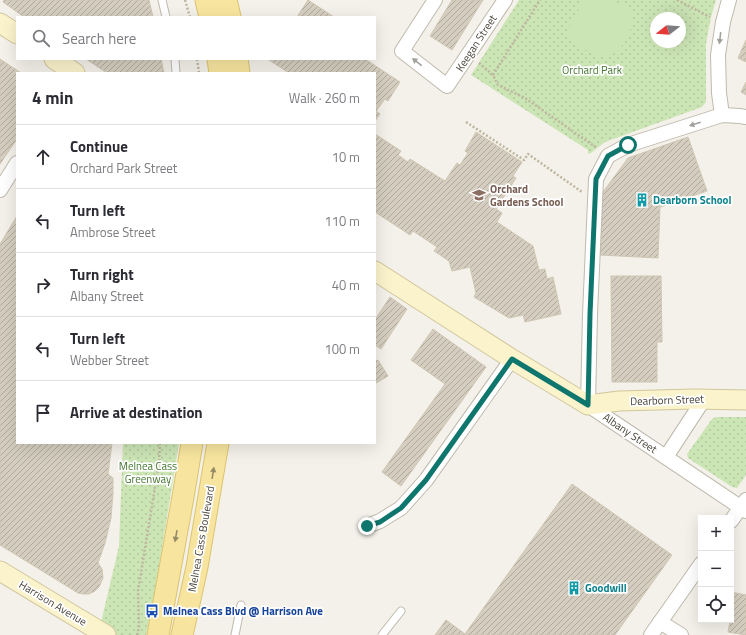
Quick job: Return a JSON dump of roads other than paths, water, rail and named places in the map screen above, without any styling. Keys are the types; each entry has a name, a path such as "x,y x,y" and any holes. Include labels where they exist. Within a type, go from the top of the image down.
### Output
{"main road":[{"path":"206,0 210,16"},
{"path":"226,0 230,16"},
{"path":"0,23 16,33"},
{"path":"55,60 73,72"},
{"path":"218,60 220,72"},
{"path":"237,60 239,72"},
{"name":"Albany Street","path":"376,272 512,359 588,405"},
{"name":"Dearborn Street","path":"588,405 618,402 704,399 746,400"},
{"path":"158,635 192,444"},
{"name":"Melnea Cass Boulevard","path":"182,635 197,567 218,444"},
{"name":"Harrison Avenue","path":"0,571 106,635"}],"street":[{"name":"Keegan Street","path":"435,0 402,51 447,86 505,0"},
{"path":"722,115 719,93 718,55 722,22 729,0"},
{"path":"588,405 590,314 596,179 604,153 722,115 746,117"},
{"path":"2,187 16,165"},
{"path":"367,526 380,522 401,508 426,480 512,359"},
{"path":"666,457 704,399"},
{"name":"Albany Street","path":"588,405 666,457 744,506"},
{"path":"734,518 744,506"},
{"path":"651,635 698,568"},
{"path":"660,622 681,635"}],"lane":[{"path":"162,0 166,16"},
{"path":"175,60 176,72"},
{"path":"235,635 241,605"},
{"path":"382,635 401,611"}],"place":[{"name":"Orchard Gardens School","path":"479,195"},
{"name":"Dearborn School","path":"642,200"},
{"name":"Goodwill","path":"574,588"},
{"name":"Melnea Cass Blvd @ Harrison Ave","path":"152,611"}],"park label":[{"name":"Orchard Park","path":"592,70"},
{"name":"Melnea Cass Greenway","path":"148,472"}]}
